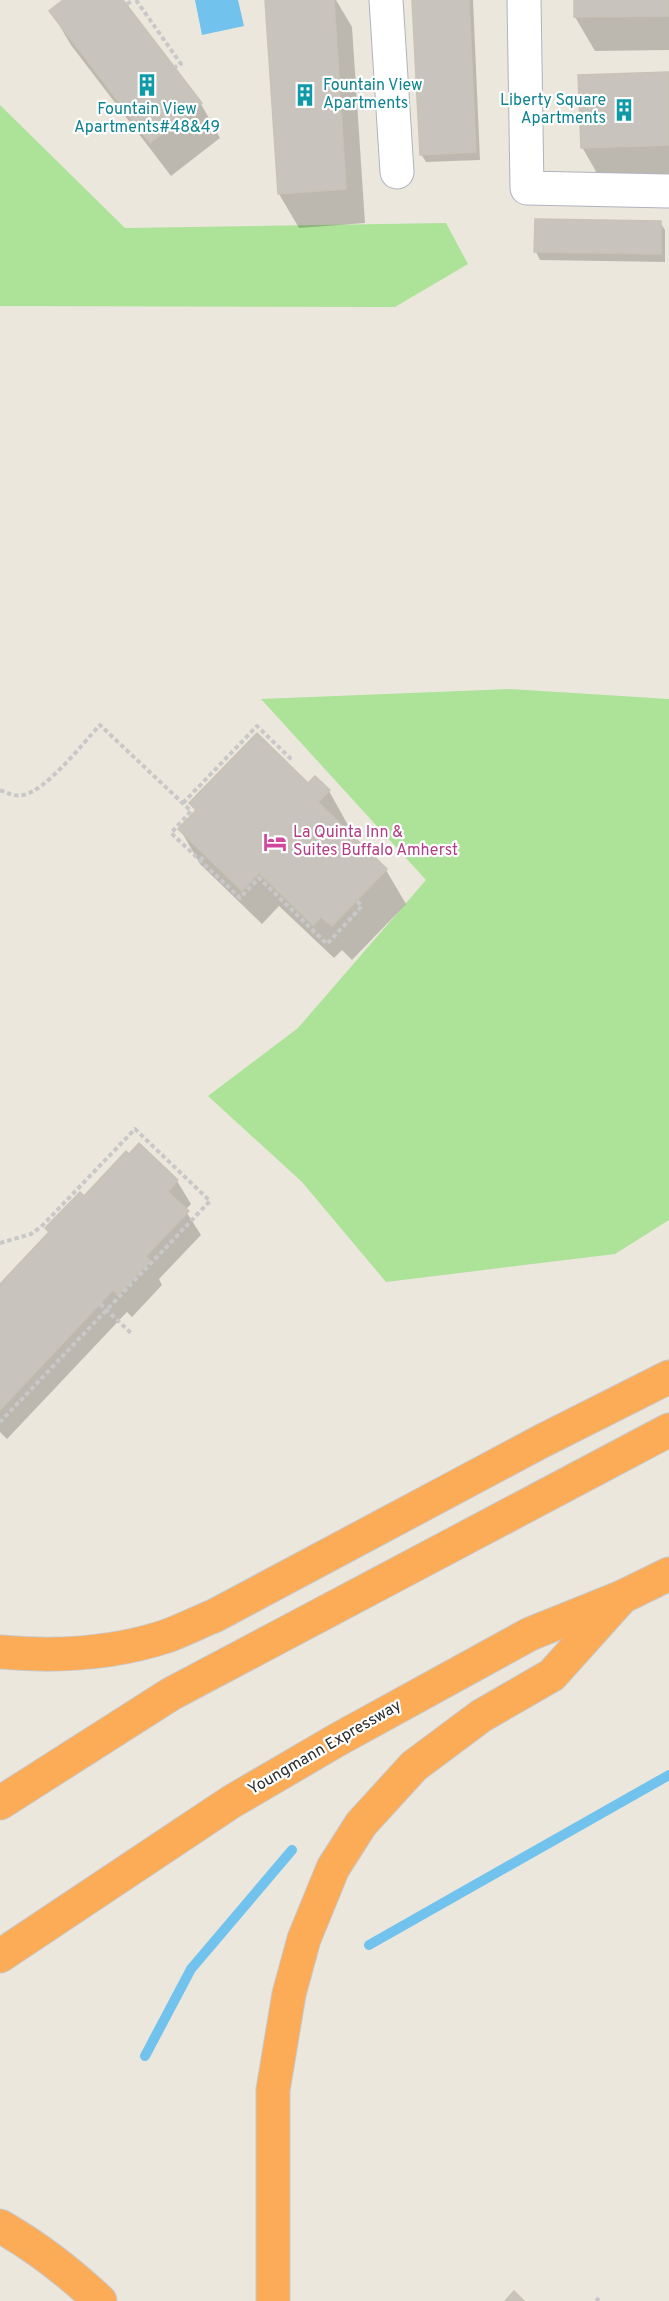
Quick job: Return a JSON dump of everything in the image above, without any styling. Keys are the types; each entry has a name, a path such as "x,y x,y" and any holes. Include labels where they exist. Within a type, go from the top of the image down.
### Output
{"highway":[{"path":"0,1652 65,1655 112,1649 166,1636 214,1616 540,1442 669,1377"},
{"path":"0,1803 171,1694 669,1430"},
{"name":"Youngmann Expressway","path":"0,1956 231,1802 337,1740 530,1634 622,1597 669,1574"},
{"path":"273,2301 273,2090 289,1994 304,1939 333,1868 361,1824 414,1766 481,1716 552,1675 622,1597"},
{"path":"0,2226 32,2244 99,2301"}],"street":[{"path":"386,0 397,172"},
{"path":"524,0 527,188 669,191"}],"path":[{"path":"127,4 134,0 181,64 175,67"},
{"path":"0,790 14,795 24,795 43,785 100,725 191,811 171,833 240,898 259,878 327,944 362,906 357,901"},
{"path":"183,804 257,726 290,758 286,761"},
{"path":"200,860 205,855"},
{"path":"0,1243 31,1234 41,1227 135,1130 210,1201 0,1422"},
{"path":"156,1159 160,1154"},
{"path":"100,1304 131,1333"}],"green space":[{"path":"0,105 125,228 446,223 468,264 395,307 0,306"},
{"path":"510,689 669,699 669,1220 615,1254 386,1282 302,1182 208,1096 298,1028 426,880 261,699"}],"water":[{"path":"195,0 238,0 244,26 202,35"}],"building":[{"name":"Fountain View Apartments#48&49","path":"63,0 123,0 202,103 150,143 49,11"},
{"name":"Fountain View Apartments","path":"265,0 334,0 346,189 278,194"},
{"path":"412,0 469,0 476,152 420,155"},
{"path":"574,0 669,0 669,16 574,17"},
{"name":"Liberty Square Apartments","path":"669,72 669,145 581,148 578,75"},
{"path":"535,219 661,221 661,254 534,252"},
{"name":"La Quinta Inn & Suites Buffalo Amherst","path":"257,733 308,783 315,776 330,790 318,802 387,869 332,926 321,917 313,925 259,873 242,891 178,829 196,810 189,803"},
{"path":"139,1143 178,1180 168,1192 189,1211 146,1256 150,1261 118,1295 113,1290 0,1410 0,1284 49,1232 45,1228 80,1192 84,1196 126,1151 129,1154"},
{"path":"514,2291 524,2301 505,2301"}],"waterway":[{"path":"369,1945 669,1775"},
{"path":"145,2056 191,1969 292,1850"}],"place":[{"name":"Fountain View Apartments#48&49","path":"147,85"},
{"name":"Fountain View Apartments","path":"305,95"},
{"name":"Liberty Square Apartments","path":"624,110"},
{"name":"La Quinta Inn & Suites Buffalo Amherst","path":"275,842"}]}
